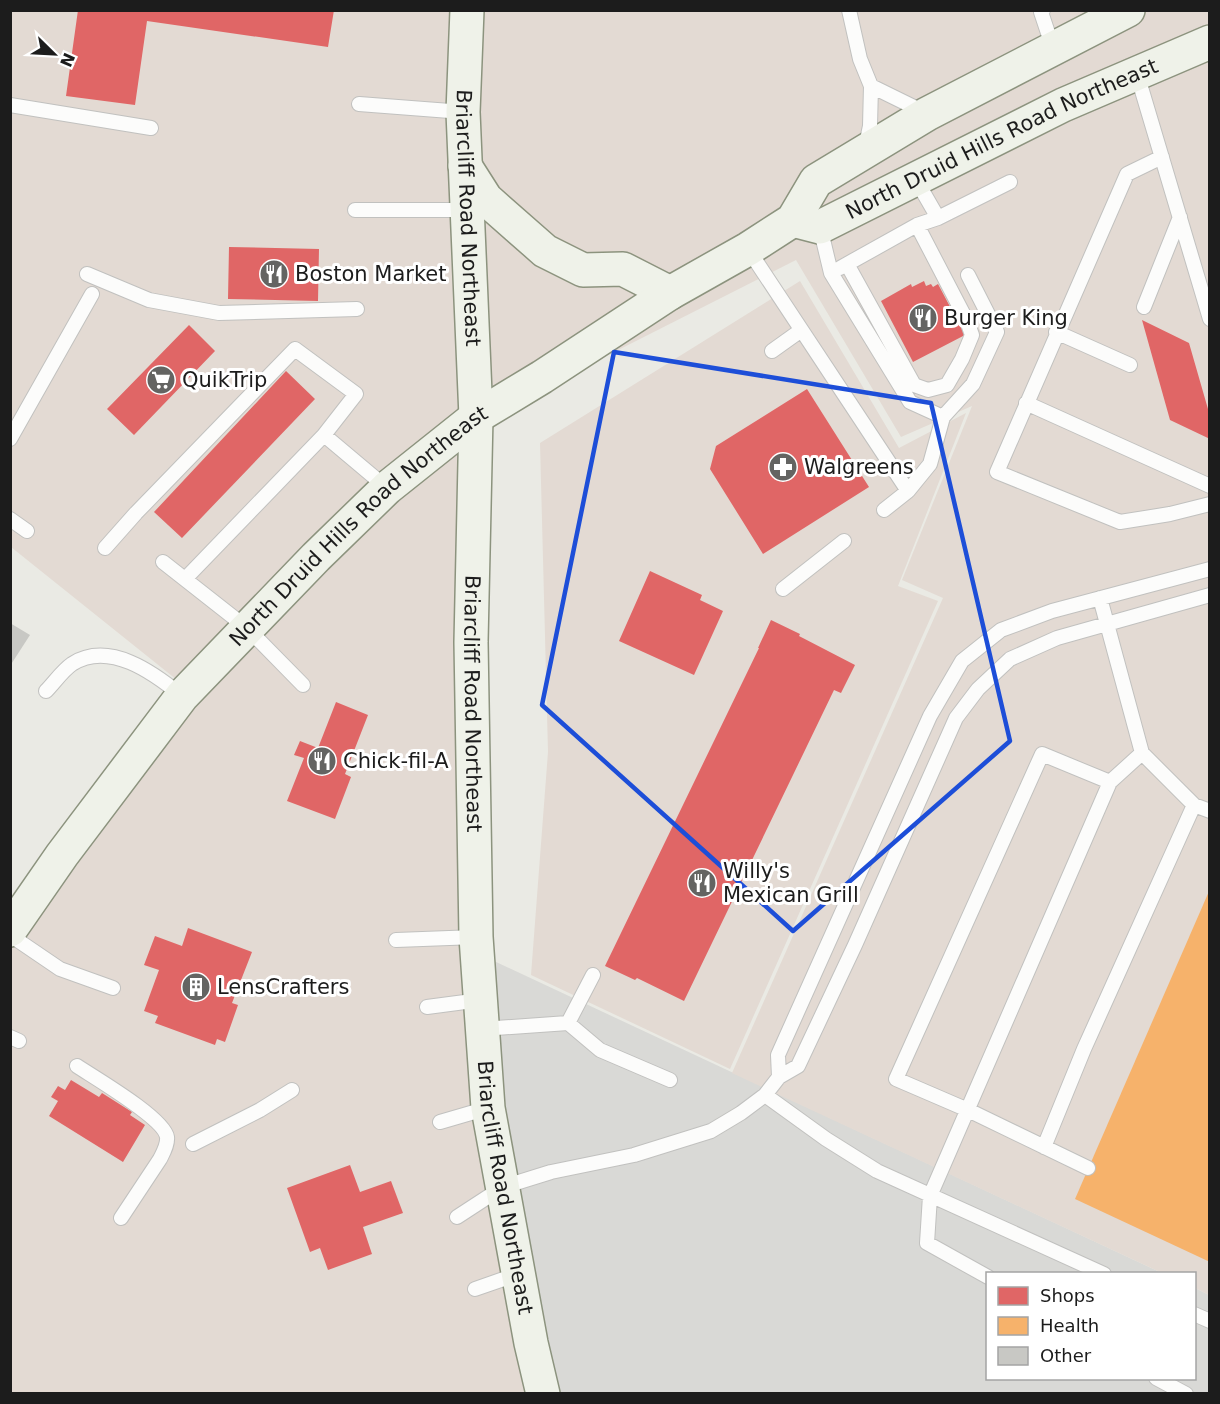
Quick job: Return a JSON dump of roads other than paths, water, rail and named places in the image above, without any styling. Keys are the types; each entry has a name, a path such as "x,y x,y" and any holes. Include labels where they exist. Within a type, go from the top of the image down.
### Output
{"main road":[{"name":"Briarcliff Road Northeast","path":"467,10 463,112 476,417 471,676 476,937 488,1108 531,1342 543,1394"},
{"name":"North Druid Hills Road Northeast","path":"807,224 816,181 927,114 1128,10"},
{"name":"North Druid Hills Road Northeast","path":"10,930 62,855 182,696 316,557 387,488 476,417 542,377 670,293 748,249 915,178 1053,110 1209,42"},
{"path":"465,166 486,200 545,251 583,270 623,269 670,293"}],"lane":[{"path":"849,10 860,60 871,86 870,126 865,151"},
{"path":"1041,11 1053,48"},
{"path":"1137,73 1143,100 1151,118 1209,319"},
{"path":"871,86 927,114"},
{"path":"359,104 463,112"},
{"path":"10,105 152,128"},
{"path":"1162,157 1127,174 1056,332 997,472 1120,522 1170,514 1209,504"},
{"path":"915,178 938,218"},
{"path":"831,273 917,225 938,218 1010,182"},
{"path":"355,210 467,210"},
{"path":"1144,306 1180,217"},
{"path":"807,224 831,273 910,402 943,417"},
{"path":"847,264 914,385 928,390 947,386 972,335 917,225"},
{"path":"748,249 908,491"},
{"path":"87,274 149,300 219,313 357,309"},
{"path":"884,510 908,491 930,464 943,417 973,384 997,332 968,275"},
{"path":"10,440 92,294"},
{"path":"772,351 800,330"},
{"path":"1056,332 1130,365"},
{"path":"105,548 295,349 356,394 324,435 185,579"},
{"path":"1026,403 1209,486"},
{"path":"324,435 387,488"},
{"path":"10,519 27,531"},
{"path":"783,588 844,541"},
{"path":"163,562 247,628 303,685"},
{"path":"779,1077 778,1055 782,1045 930,716 962,661 1001,630 1052,611 1209,569"},
{"path":"457,1216 503,1187 551,1172 634,1155 711,1131 765,1095 779,1077 798,1066 855,945 956,718 978,689 1010,659 1058,638 1209,595"},
{"path":"1100,598 1142,753 1194,805 1209,811"},
{"path":"46,691 72,665 91,656 114,657 154,673 182,696"},
{"path":"986,1276 927,1243 930,1196 1110,782 1142,753"},
{"path":"1088,1168 968,1110 896,1079 1042,754 1110,782"},
{"path":"1044,1147 1084,1049 1194,805"},
{"path":"10,935 60,969 113,988"},
{"path":"396,940 476,937"},
{"path":"568,1023 593,975"},
{"path":"427,1007 481,1015 568,1023 600,1050 670,1080"},
{"path":"77,1066 151,1117 164,1129 168,1138 160,1159 121,1218"},
{"path":"193,1144 260,1110 292,1090"},
{"path":"765,1095 826,1140 877,1171 1100,1272"},
{"path":"440,1122 488,1108"},
{"path":"475,1288 518,1274"},
{"path":"1160,1380 1186,1394"}],"place":[{"name":"Boston Market","path":"274,274"},
{"name":"Burger King","path":"923,318"},
{"name":"QuikTrip","path":"161,380"},
{"name":"Walgreens","path":"783,467"},
{"name":"Chick-fil-A","path":"322,761"},
{"name":"Willy's Mexican Grill","path":"702,883"},
{"name":"LensCrafters","path":"196,987"}]}
